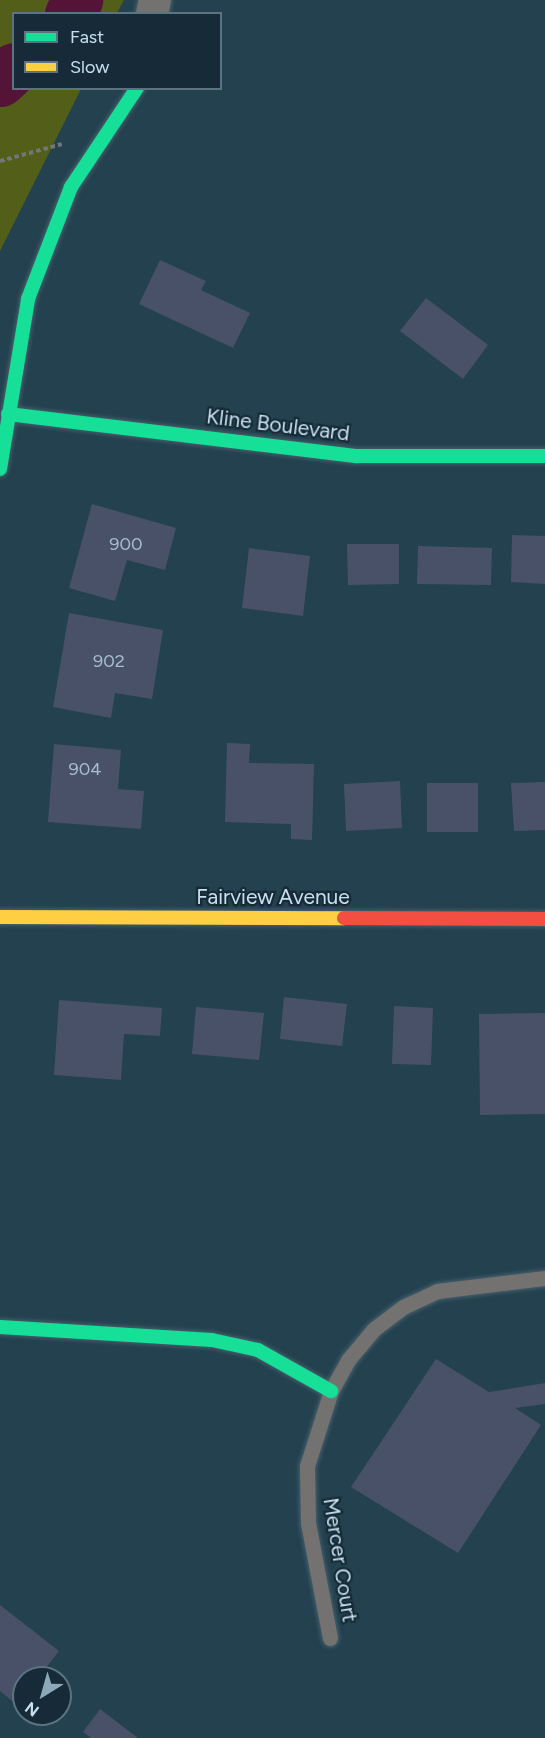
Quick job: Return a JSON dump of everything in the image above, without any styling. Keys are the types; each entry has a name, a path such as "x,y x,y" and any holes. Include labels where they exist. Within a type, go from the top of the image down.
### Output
{"street":[{"path":"0,469 28,299 71,188 136,90"},
{"name":"Kline Boulevard","path":"8,414 357,456 545,456"},
{"name":"Fairview Avenue","path":"0,917 545,919"},
{"path":"0,1327 212,1340 258,1350 332,1391"}],"lane":[{"name":"Mercer Court","path":"330,1638 308,1523 308,1466 332,1391 348,1360 375,1329 403,1307 437,1291 545,1278"}],"path":[{"path":"0,161 48,145 69,143 92,157"}],"green space":[{"path":"0,0 124,0 118,12 12,12 12,90 80,90 0,251"}],"building":[{"path":"160,260 206,281 201,290 250,313 233,348 139,304"},
{"path":"426,298 488,345 463,379 400,331"},
{"path":"92,504 176,528 165,570 127,560 115,601 69,588"},
{"path":"512,535 545,536 545,584 511,582"},
{"path":"347,544 399,544 399,584 348,585"},
{"path":"418,546 492,548 491,585 417,584"},
{"path":"249,548 310,556 303,616 242,608"},
{"path":"69,613 163,630 152,699 115,693 111,718 53,707"},
{"path":"227,743 250,744 249,763 314,764 312,840 291,839 291,824 225,822"},
{"path":"54,744 121,750 118,789 144,791 141,829 48,822"},
{"path":"400,781 402,828 346,831 344,784"},
{"path":"545,782 545,830 514,831 511,783"},
{"path":"427,783 478,783 478,832 427,832"},
{"path":"284,997 347,1004 342,1046 280,1039"},
{"path":"59,1000 162,1008 160,1036 124,1034 121,1080 54,1075"},
{"path":"394,1006 433,1008 431,1065 392,1064"},
{"path":"196,1007 264,1013 259,1060 192,1054"},
{"path":"545,1013 545,1114 480,1115 479,1014"},
{"path":"436,1359 489,1392 545,1383 545,1404 515,1408 541,1425 458,1553 351,1487"},
{"path":"0,1605 59,1651 47,1666 12,1666 12,1701 0,1691"},
{"path":"100,1709 138,1738 91,1738 83,1732"}],"waterway":[{"path":"71,12 77,0"},
{"path":"0,81 12,70"}],"traffic: fast":[{"path":"0,469 28,299 71,187 136,90"},
{"path":"8,414 357,456 545,456"},
{"path":"0,1327 212,1340 258,1350 331,1391"}],"traffic: slow":[{"path":"0,917 344,918"}],"traffic: jam":[{"path":"344,918 545,919"}]}
